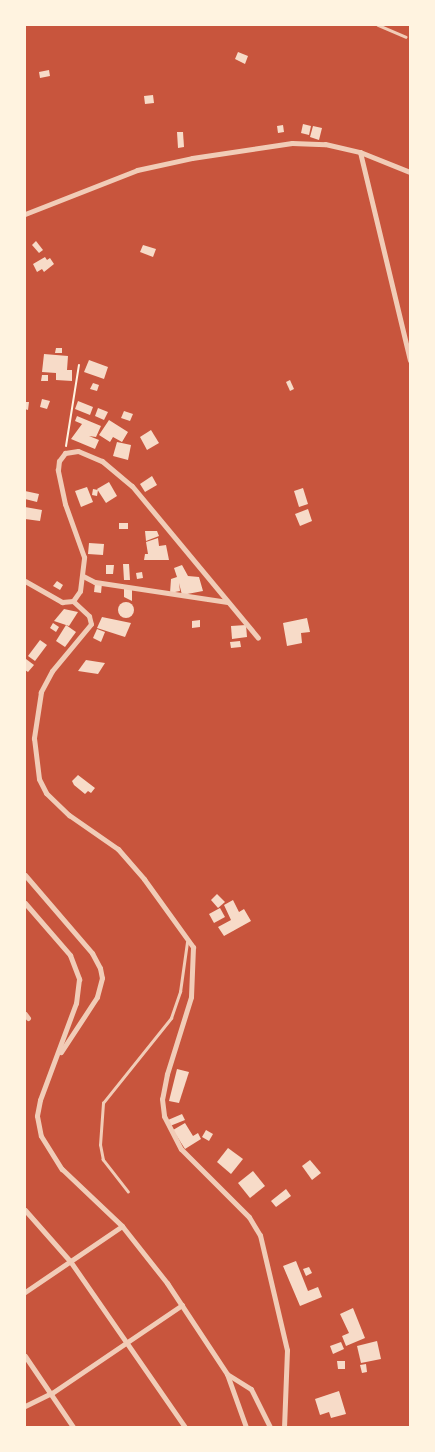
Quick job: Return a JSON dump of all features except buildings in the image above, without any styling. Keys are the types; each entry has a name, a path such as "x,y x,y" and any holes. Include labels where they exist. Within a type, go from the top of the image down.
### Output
{"street":[{"path":"25,214 137,170 192,158 292,144 325,144 360,152 410,172"},
{"path":"360,152 410,360"},
{"path":"73,601 80,591 84,557 65,504 58,470 59,461 65,453 78,451 95,458 132,486 258,638"},
{"path":"83,576 96,582 228,602"},
{"path":"25,581 54,599 73,601 89,616 91,624 52,671 41,692 34,738 39,779 46,794 69,815 118,849 188,938 194,952 191,997 165,1081 164,1116 181,1149 249,1217 260,1235 286,1350 284,1427"},
{"path":"25,876 92,953 102,978 97,997 56,1058"},
{"path":"25,902 70,956 79,980 76,1003 40,1100 37,1116 41,1136 62,1169 122,1226 182,1305 227,1374 246,1427"},
{"path":"25,1210 70,1262 185,1427"},
{"path":"25,1292 122,1226"},
{"path":"25,1406 52,1394 182,1305"},
{"path":"25,1356 73,1427"},
{"path":"227,1374 251,1389 270,1427"}],"lane":[{"path":"378,25 406,37"},
{"path":"128,1192 102,1160 100,1145 103,1103 171,1018 185,969 188,938"}],"path":[{"path":"65,453 79,365"}]}
